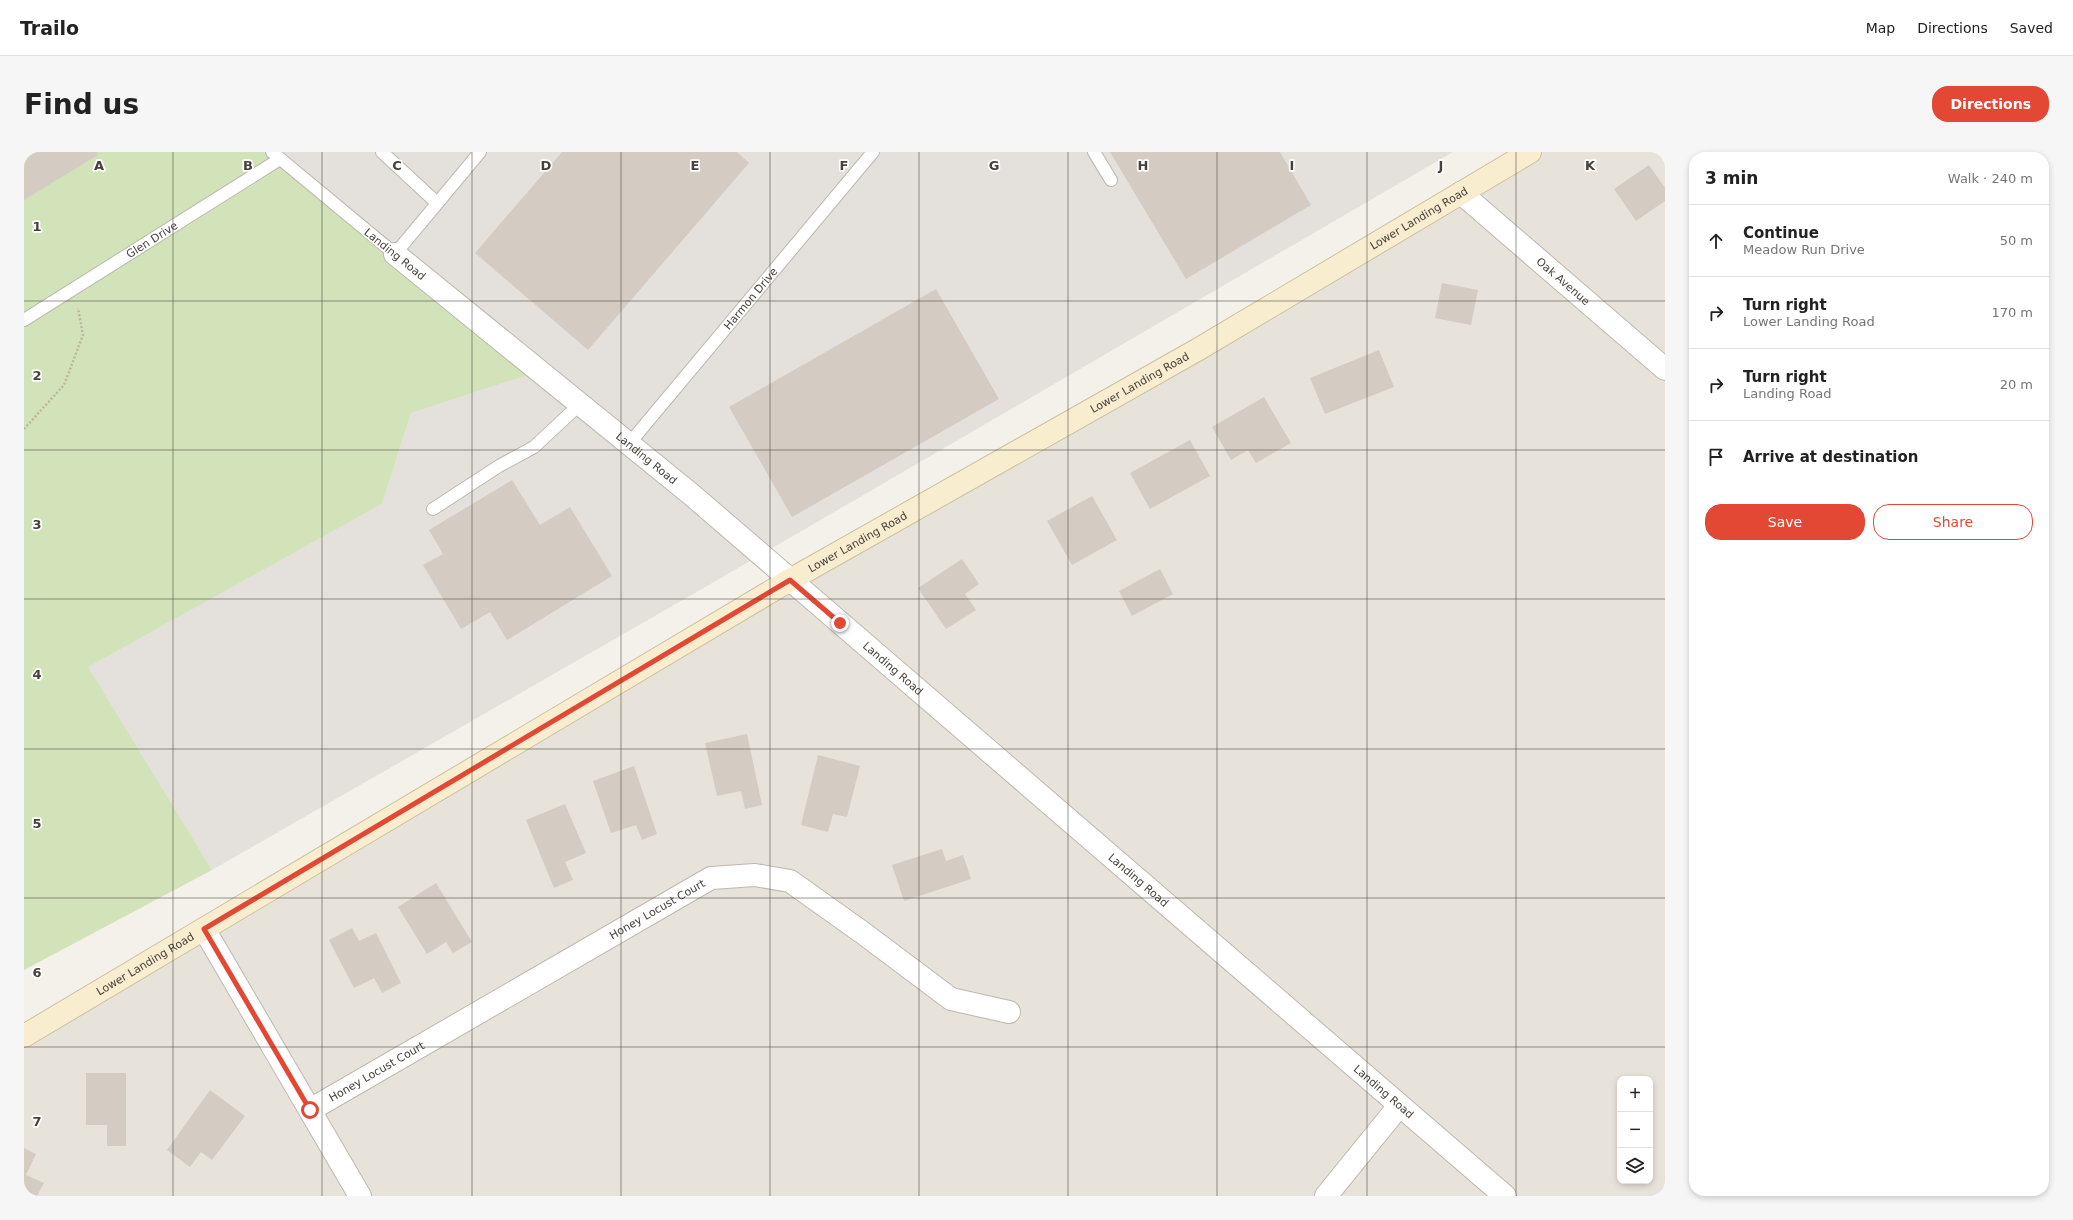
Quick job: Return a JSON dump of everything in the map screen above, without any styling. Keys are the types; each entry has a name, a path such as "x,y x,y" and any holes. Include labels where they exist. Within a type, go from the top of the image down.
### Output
{"main road":[{"name":"Lower Landing Road","path":"24,1036 790,580 1197,350 1530,152"}],"street":[{"name":"Oak Avenue","path":"1461,193 1665,370"},
{"name":"Landing Road","path":"394,254 628,445 692,495 1505,1196"},
{"name":"Honey Locust Court","path":"310,1110 711,878 755,875 790,882 863,933 951,999 1009,1012"},
{"path":"204,929 360,1196"},
{"path":"1326,1196 1399,1106"}],"lane":[{"path":"382,152 437,203"},
{"path":"394,254 480,152"},
{"name":"Harmon Drive","path":"628,445 873,152"},
{"path":"1094,152 1111,180"},
{"name":"Landing Road","path":"276,156 394,254"},
{"name":"Glen Drive","path":"24,320 74,290 276,156"},
{"path":"433,509 499,466 534,447 579,405"}],"path":[{"path":"24,429 64,385 83,335 74,290"}],"shaded area":[{"path":"264,152 1453,152 714,582 212,870 87,667 382,504 411,413 527,375"},
{"path":"1530,152 1665,152 1665,1196 24,1196 24,1034"}],"green space":[{"path":"24,152 264,152 528,375 411,413 382,504 88,667 212,870 24,970"}],"building":[{"path":"24,152 97,152 98,155 24,200"},
{"path":"562,152 737,152 749,163 588,350 475,253"},
{"path":"1110,152 1280,152 1311,205 1186,279"},
{"path":"1649,165 1665,188 1665,201 1636,221 1614,189"},
{"path":"1442,283 1478,290 1471,325 1435,318"},
{"path":"936,289 999,399 792,517 729,407"},
{"path":"1379,350 1394,387 1325,414 1310,378"},
{"path":"1264,397 1291,443 1256,463 1248,450 1231,460 1212,427"},
{"path":"1190,440 1210,476 1150,509 1130,473"},
{"path":"512,480 540,525 570,507 612,576 507,640 490,612 461,629 423,565 443,554 429,530"},
{"path":"1092,496 1117,540 1072,565 1047,521"},
{"path":"962,559 979,584 965,594 976,610 946,629 918,588"},
{"path":"1160,569 1173,594 1132,616 1119,591"},
{"path":"747,734 762,805 745,809 741,791 717,796 705,743"},
{"path":"818,755 860,766 847,817 833,814 828,832 801,825"},
{"path":"634,766 657,834 642,840 636,825 611,833 593,781"},
{"path":"565,804 586,853 565,862 573,880 554,888 526,820"},
{"path":"942,849 946,861 963,855 971,879 904,901 892,865"},
{"path":"436,883 472,942 453,953 446,942 427,954 398,907"},
{"path":"352,928 359,941 376,933 401,983 382,993 374,978 354,988 329,940"},
{"path":"86,1073 126,1073 126,1146 107,1146 107,1125 86,1125"},
{"path":"210,1090 245,1116 212,1160 201,1152 190,1167 167,1150"},
{"path":"24,1148 36,1154 26,1175 44,1183 37,1196 24,1194"}],"route":[{"path":"310,1110 204,929 790,580 840,623"}]}
